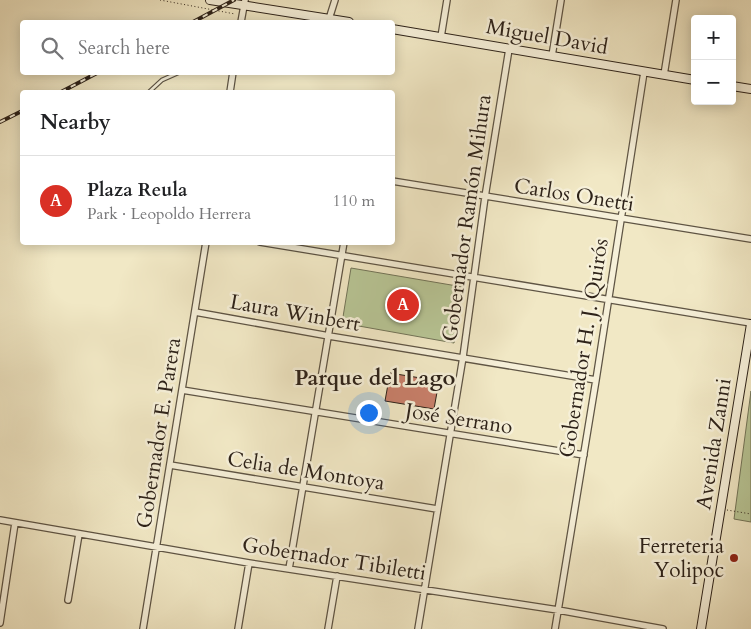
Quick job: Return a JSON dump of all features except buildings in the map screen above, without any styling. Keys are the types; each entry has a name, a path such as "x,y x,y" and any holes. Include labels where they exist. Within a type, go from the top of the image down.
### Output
{"street":[{"path":"210,0 244,3 336,20"},
{"path":"329,19 335,0"},
{"path":"441,37 447,0"},
{"path":"552,56 561,0"},
{"path":"664,75 676,0"},
{"path":"242,19 244,3"},
{"name":"Miguel David","path":"395,29 691,79"},
{"name":"Gobernador Ramón Mihura","path":"418,629 463,357 485,197 509,48"},
{"name":"Gobernador H. J. Quirós","path":"555,629 644,72"},
{"path":"230,90 233,75"},
{"path":"736,87 751,89"},
{"name":"Carlos Onetti","path":"395,182 751,239"},
{"name":"Gobernador E. Parera","path":"144,629 206,245"},
{"path":"278,245 751,323"},
{"path":"289,569 344,245"},
{"name":"Laura Winbert","path":"195,312 596,380"},
{"name":"Avenida Zanni","path":"701,629 751,323"},
{"name":"José Serrano","path":"182,390 584,455"},
{"name":"Celia de Montoya","path":"170,466 437,510"},
{"name":"Gobernador Tibiletti","path":"0,520 249,563 558,610 663,629"},
{"path":"0,620 15,523"},
{"path":"68,600 79,534"},
{"path":"238,629 249,563"},
{"path":"328,629 337,576"}],"lane":[{"path":"151,90 162,80 173,75"}],"path":[{"path":"160,0 198,6 242,19"},
{"path":"721,509 751,514"}],"green space":[{"path":"351,268 463,287 454,343 342,323"},
{"path":"751,391 751,522 734,519"}],"railway":[{"path":"197,20 234,0"},
{"path":"65,90 93,75"},
{"path":"0,122 20,112"}],"place":[{"name":"Plaza Reula","path":"403,305"},
{"name":"Ferreteria Yolipoc","path":"734,558"}],"district":[{"name":"Parque del Lago","path":"375,378"}]}
